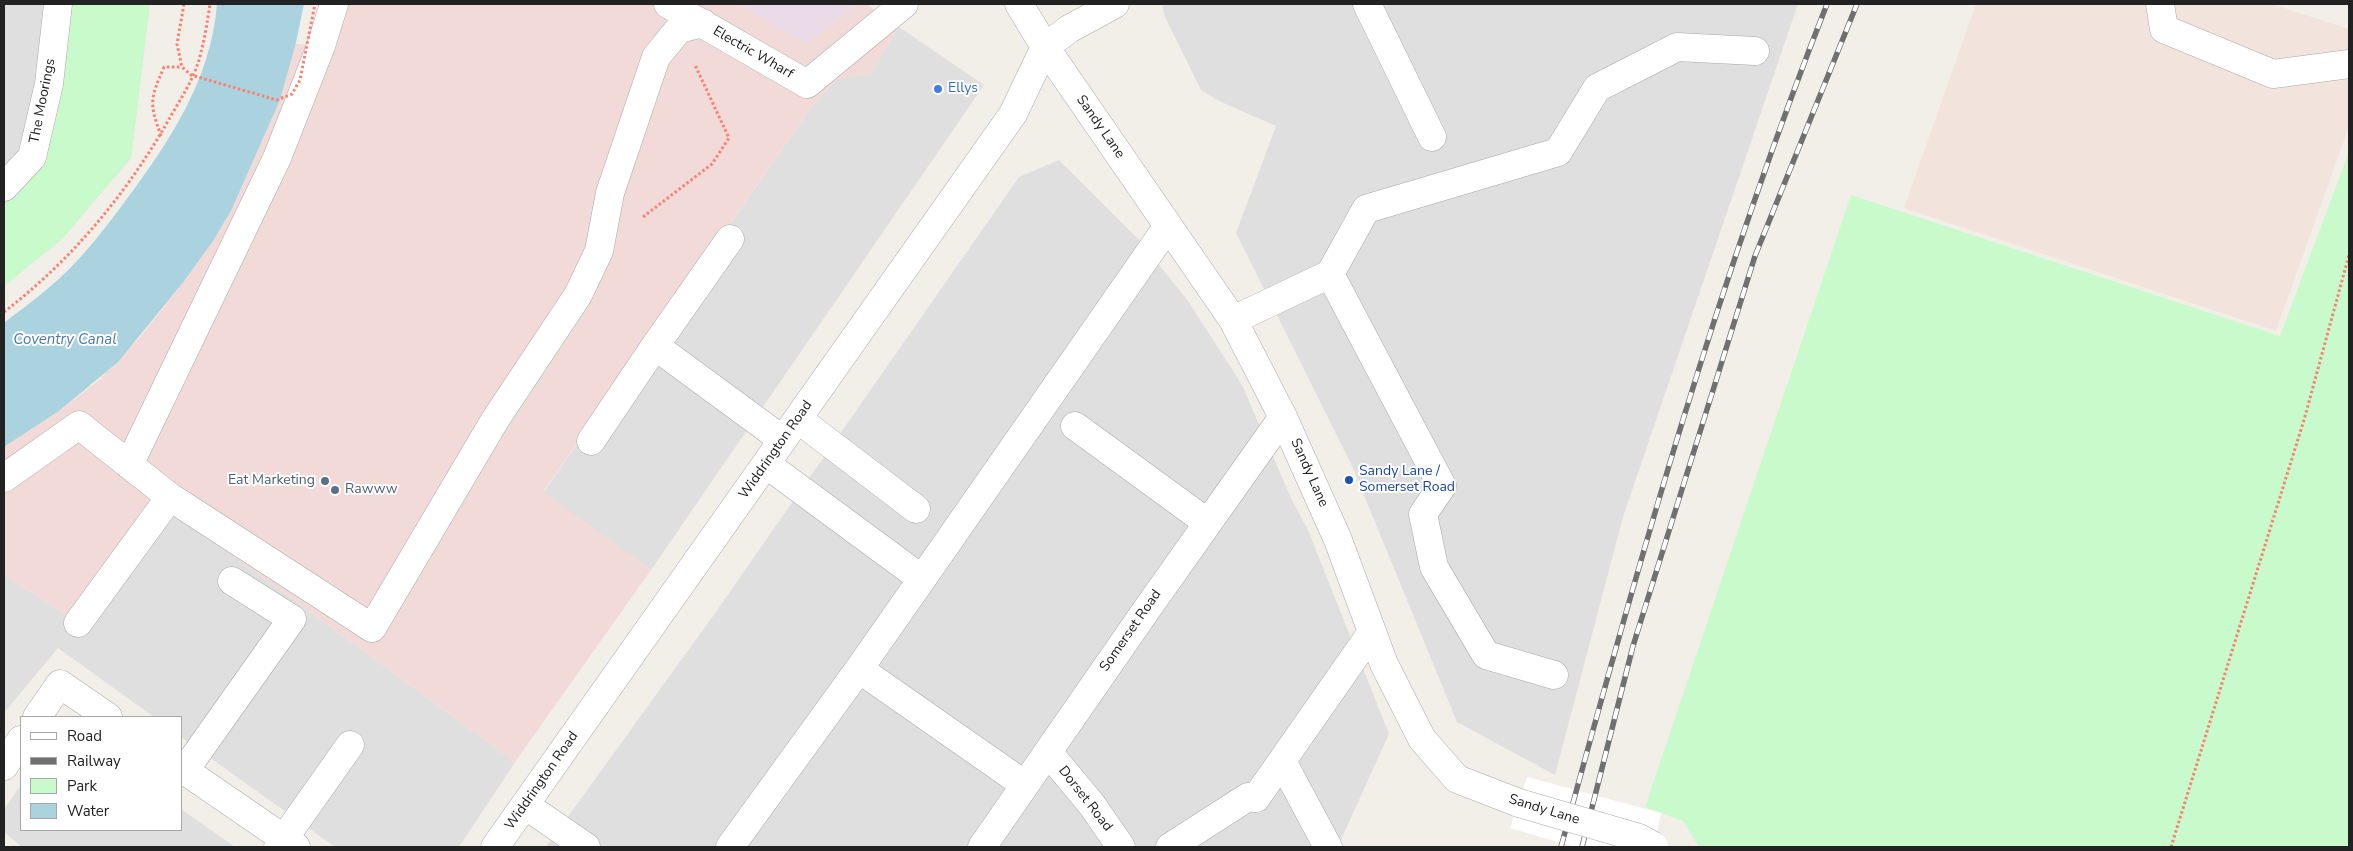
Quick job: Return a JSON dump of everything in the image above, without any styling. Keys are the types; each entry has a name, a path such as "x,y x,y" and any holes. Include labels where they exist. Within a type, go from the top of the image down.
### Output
{"street":[{"name":"The Moorings","path":"4,187 32,157 49,84 58,4"},
{"path":"129,465 277,158 321,46 334,4"},
{"name":"Electric Wharf","path":"668,4 691,26 807,84 904,4"},
{"name":"Sandy Lane","path":"1019,4 1045,47 1233,320 1283,417 1338,540 1384,664 1422,739 1457,779 1518,803 1639,838 1655,847"},
{"path":"1045,47 1069,29 1115,4"},
{"path":"1367,4 1432,137"},
{"path":"2160,4 2164,29 2273,74 2349,64"},
{"path":"4,478 79,425 170,498 372,628 495,420 578,295 599,251 610,193 656,57 691,26"},
{"name":"Widdrington Road","path":"495,847 1013,114 1045,47"},
{"path":"1233,320 1330,274 1366,208 1558,152 1597,88 1677,47 1755,52"},
{"path":"730,847 859,669 1168,226"},
{"path":"590,441 730,239"},
{"path":"1330,274 1442,486 1423,514 1434,566 1486,656 1554,675"},
{"path":"655,346 916,509"},
{"name":"Somerset Road","path":"982,847 1283,417"},
{"path":"1075,426 1208,523"},
{"path":"766,464 922,579"},
{"path":"78,623 170,498"},
{"path":"232,581 292,619 183,769 286,844 350,746"},
{"path":"1170,847 1248,797 1256,798 1372,632"},
{"path":"859,669 1025,785"},
{"path":"38,716 60,684 107,716"},
{"path":"4,766 20,742"},
{"name":"Dorset Road","path":"1048,752 1092,805 1121,847"},
{"path":"1282,761 1328,847"},
{"path":"525,805 586,847"}],"path":[{"path":"184,4 177,44 182,67 191,75 277,100 292,94 300,80 315,4"},
{"path":"4,312 30,292 90,232 133,180 187,90 198,64 205,39 210,4"},
{"path":"599,251 712,164 728,138 691,26"},
{"path":"161,136 151,107 155,88 164,66 182,67"},
{"path":"2171,847 2304,420 2349,255"}],"shaded area":[{"path":"4,4 150,4 131,158 62,239 4,286"},
{"path":"334,4 739,4 806,44 856,4 868,4 883,19 899,27 870,74 837,79 812,106 543,492 651,570 515,762 175,513 78,623 4,575 4,447 59,411 99,380 140,337 185,280 213,241 231,211 280,100 296,44 321,46"},
{"path":"739,4 856,4 806,44"},
{"path":"1162,4 1798,4 1623,517 1555,775 1457,722 1352,466 1236,233 1276,126 1219,101 1201,90 1165,17"},
{"path":"1976,4 2272,4 2349,29 2349,126 2276,331 1904,208"},
{"path":"899,27 984,85 651,570 543,493 812,106 837,79 870,74"},
{"path":"1059,160 1139,240 1188,301 1242,385 1291,498 1308,530 1389,734 1339,844 1341,847 546,847 713,616 1019,177"},
{"path":"175,513 515,762 459,847 335,847 182,738 182,716 153,716 58,648 4,713 4,575 78,623"},
{"path":"20,786 20,831 182,831 182,810 235,847 22,847 4,832 4,809"}],"green space":[{"path":"62,4 150,4 131,158 62,239 4,286 4,203 38,170"},
{"path":"2349,152 2349,847 1699,847 1683,821 1645,807 1851,195 2280,336"}],"water":[{"name":"Coventry Canal","path":"217,4 304,4 295,47 280,100 231,211 213,241 185,280 118,362 59,411 4,447 4,323 48,288 80,258 111,220 158,155 186,108 197,83 213,32"}],"pier":[{"path":"1527,777 1661,813 1654,847 1575,847 1510,828"}],"railway":[{"path":"1561,847 1620,634 1682,422 1751,211 1827,4"},
{"path":"1582,847 1633,646 1755,256 1857,4"}],"place":[{"name":"Ellys","path":"938,89"},
{"name":"Sandy Lane / Somerset Road","path":"1349,480"},
{"name":"Eat Marketing","path":"325,481"},
{"name":"Rawww","path":"335,490"}]}
